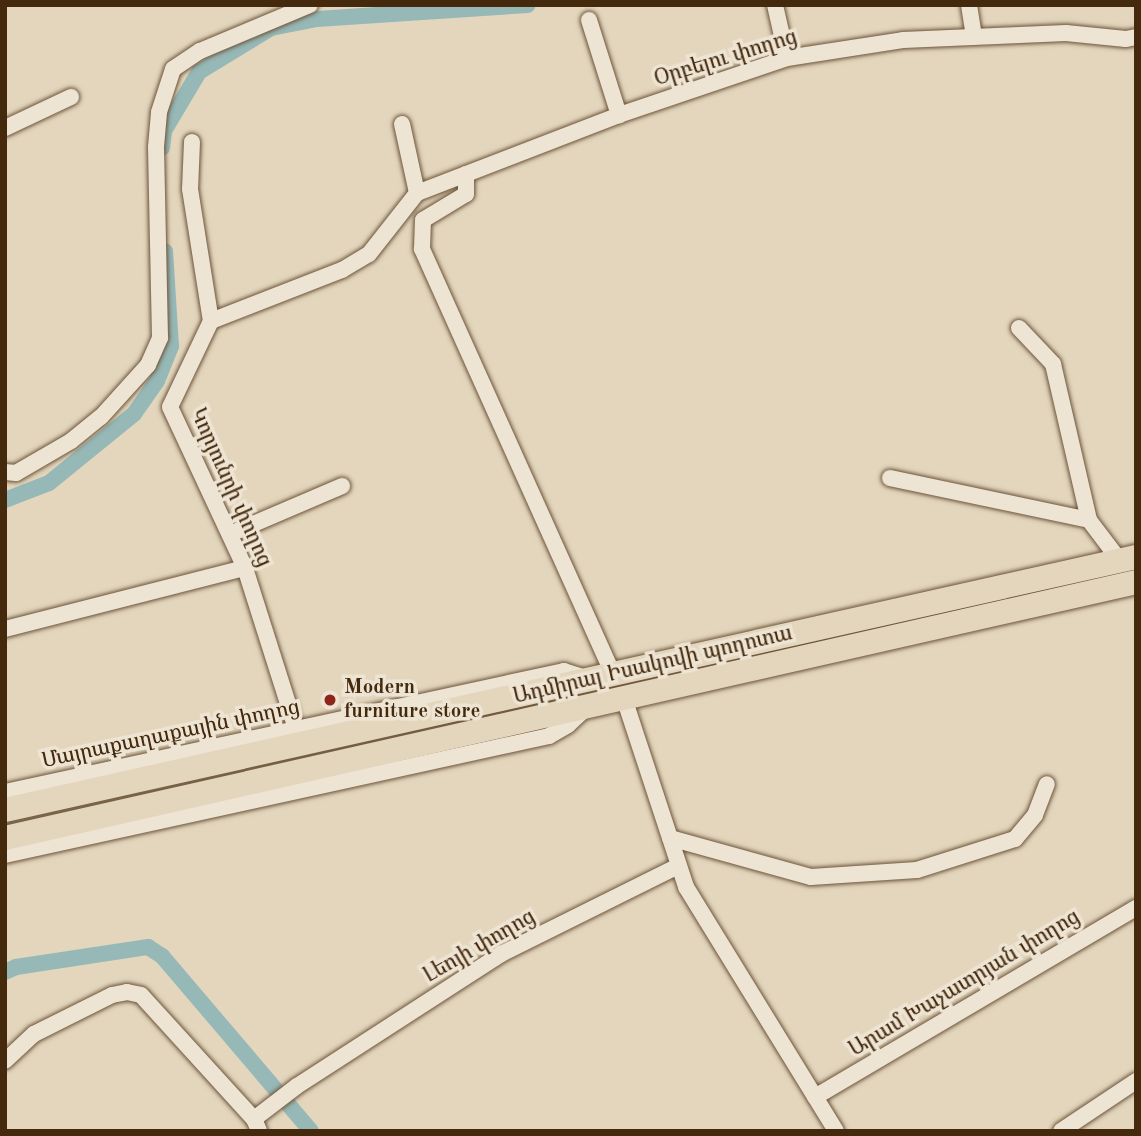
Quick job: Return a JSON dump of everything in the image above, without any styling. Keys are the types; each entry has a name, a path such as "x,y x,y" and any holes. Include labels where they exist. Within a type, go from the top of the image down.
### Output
{"highway":[{"name":"Ադմիրալ Իսակովի պողոտա","path":"5,838 589,706 609,685 1128,559"},
{"name":"Ադմիրալ Իսակովի պողոտա","path":"5,810 609,685 1136,582"}],"street":[{"path":"5,472 16,473 71,441 101,417 148,365 160,338 156,147 159,112 173,69 200,51 310,5"},
{"path":"775,5 787,58"},
{"path":"969,5 974,37"},
{"path":"589,20 619,115"},
{"name":"Օրբելու փողոց","path":"417,193 619,115 787,58 903,40 1066,33 1126,39 1136,37"},
{"path":"5,128 71,97"},
{"path":"192,142 190,189 211,321 342,270 369,254 417,193 402,124"},
{"path":"466,173 466,194 422,220 422,249 609,685 670,838 686,887 836,1131"},
{"name":"Կորյունրի փողոց","path":"211,321 170,407 245,568 296,729"},
{"path":"1019,328 1053,364 1088,520"},
{"path":"890,478 1088,520 1128,559"},
{"path":"230,534 342,486"},
{"path":"5,629 245,568"},
{"name":"Մայրաքաղաքային փողոց","path":"5,792 564,671 609,685"},
{"path":"5,855 549,736 569,725 589,706"},
{"path":"670,838 811,877 917,870 1015,839 1035,815 1047,784"},
{"name":"Լեոյի փողոց","path":"256,1125 274,1103 304,1081 501,954 678,866"},
{"name":"Արամ Խաչատրյան փողոց","path":"815,1097 1136,908"},
{"path":"5,1061 34,1034 111,995 127,992 141,995 256,1125"},
{"path":"1061,1131 1136,1081"}],"waterway":[{"path":"162,148 164,131 199,72 271,28 317,19 528,5"},
{"path":"5,500 49,483 134,414 157,381 171,346 165,251"},
{"path":"5,972 16,967 148,947 162,956 311,1131"}],"place":[{"name":"Modern furniture store","path":"330,700"}]}
